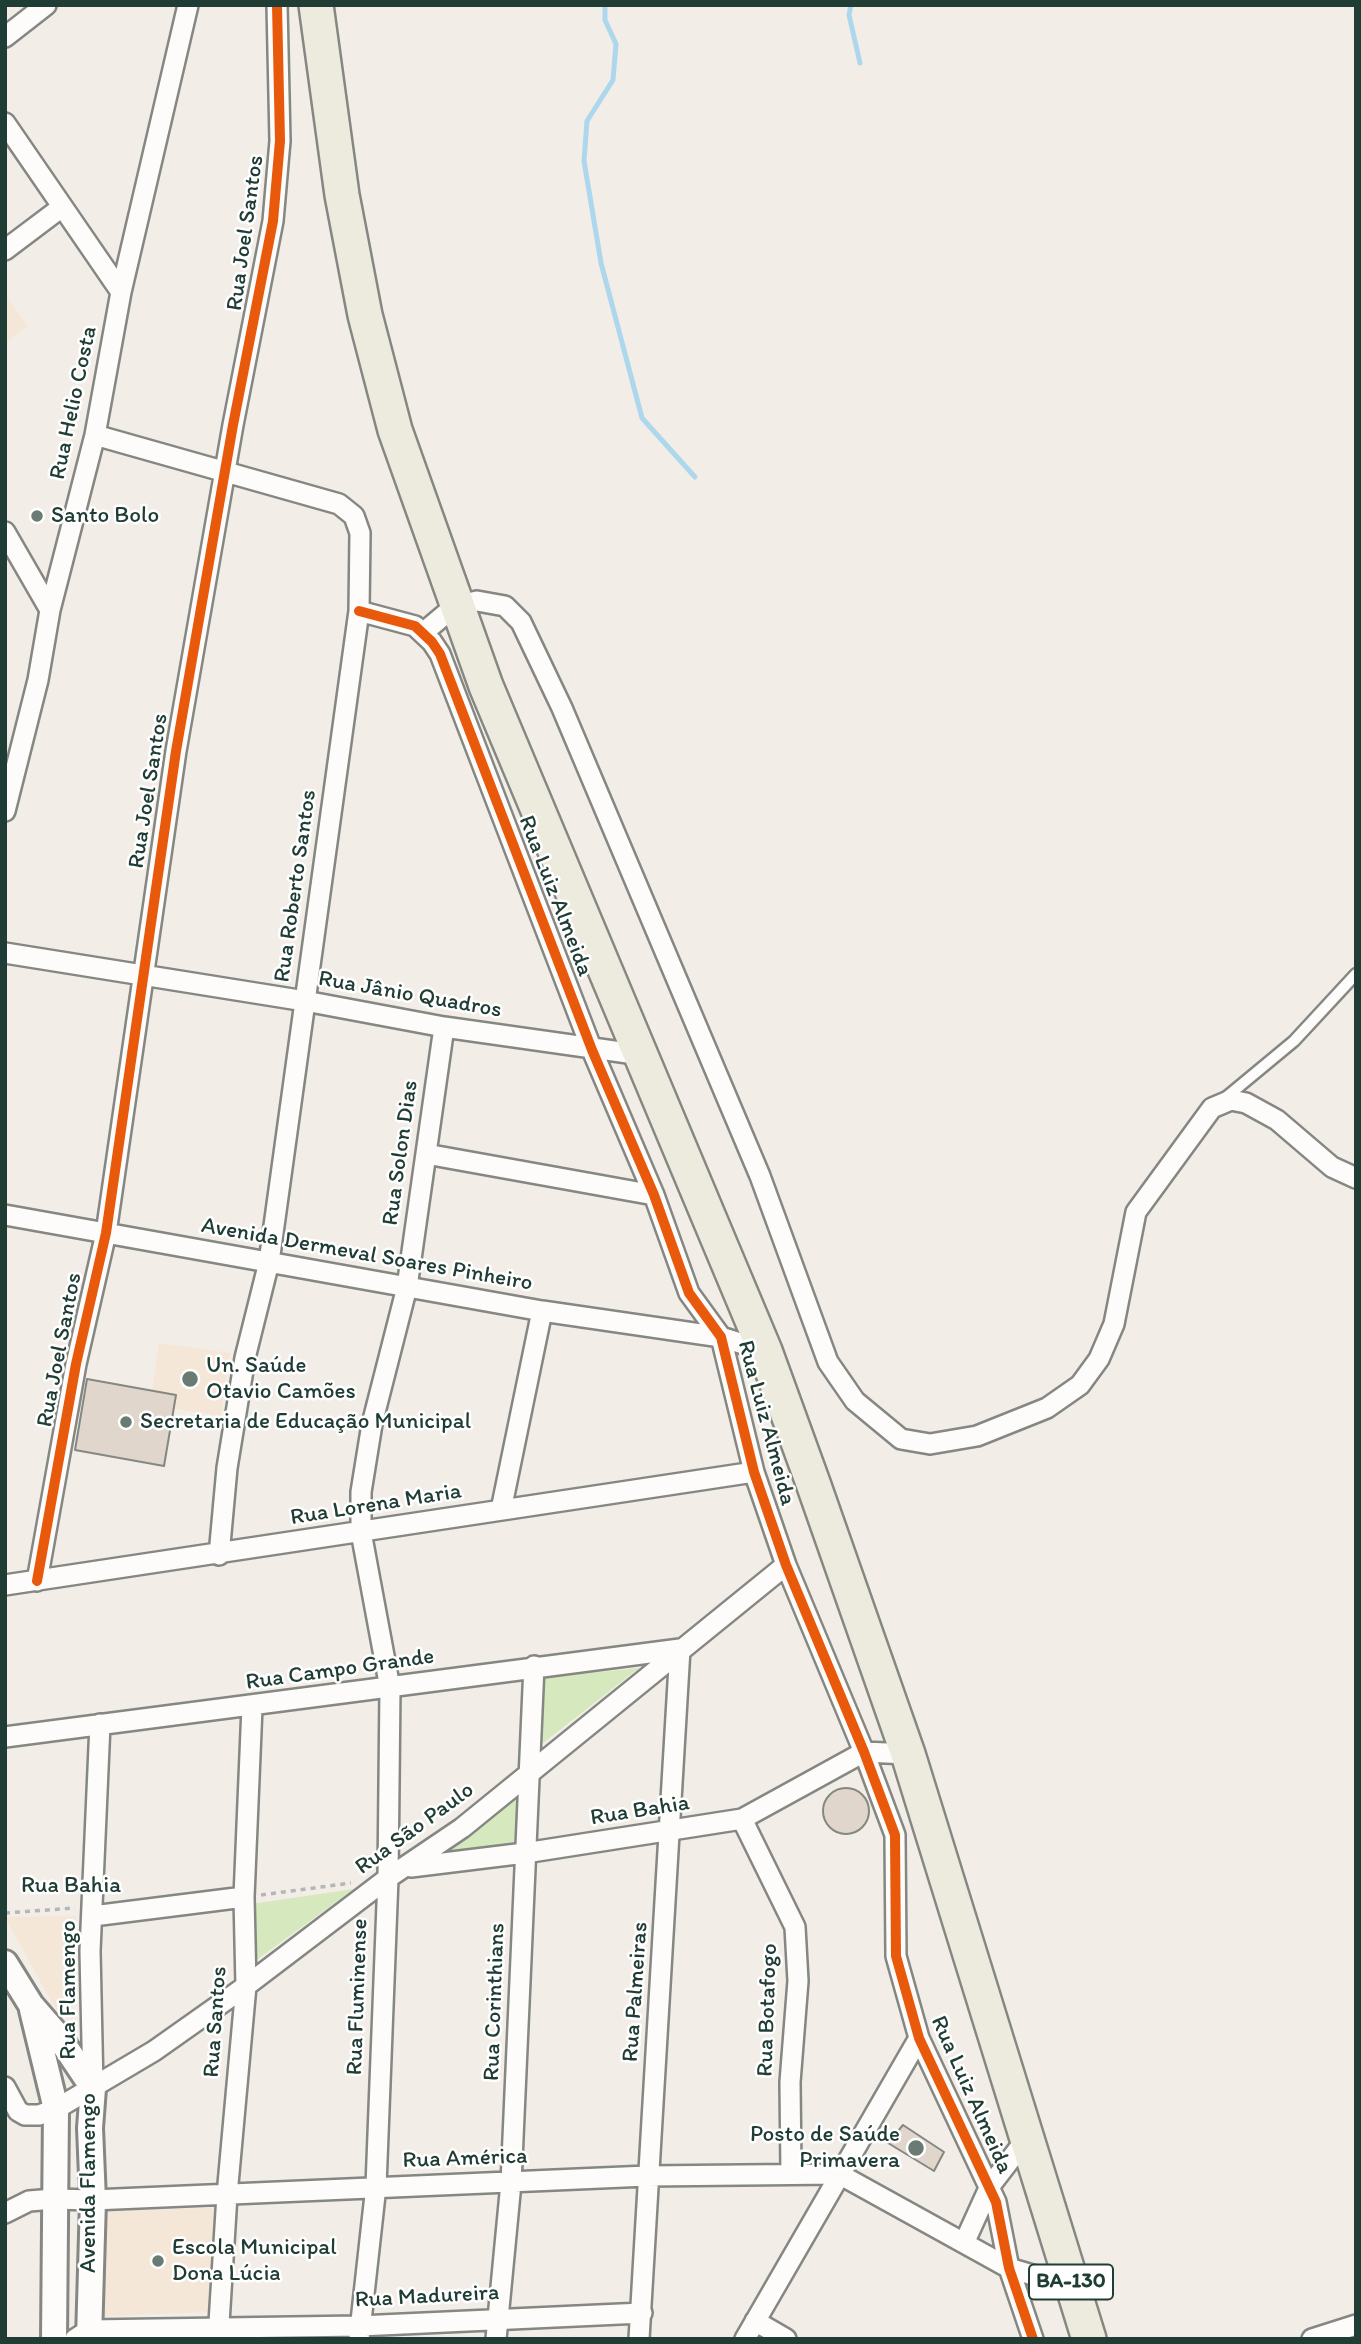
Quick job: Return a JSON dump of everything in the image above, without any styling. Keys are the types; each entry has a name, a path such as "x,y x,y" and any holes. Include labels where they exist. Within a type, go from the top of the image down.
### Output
{"highway":[{"name":"BA-130","path":"316,5 342,195 376,362 395,430 486,686 765,1350 908,1754 1089,2339"}],"street":[{"path":"5,37 46,5"},
{"name":"Rua Helio Costa","path":"5,811 38,680 50,610 95,435 121,292 188,5"},
{"name":"Rua Joel Santos","path":"37,1581 76,1364 106,1233 174,764 226,469 263,281 277,184 280,113 277,5"},
{"path":"5,123 121,292"},
{"path":"5,250 62,207"},
{"path":"95,435 226,469"},
{"name":"Rua Roberto Santos","path":"219,1555 227,1468 245,1358 269,1262 359,611 361,547 354,516 339,504 226,469"},
{"path":"5,532 50,610"},
{"path":"359,611 405,622 424,632 456,606 488,601 505,606 521,622 760,1176 828,1362 855,1401 889,1432 915,1444 977,1436 1047,1408 1080,1385 1100,1359 1114,1324 1136,1212 1212,1108 1231,1100 1246,1102 1277,1120 1332,1167 1356,1178"},
{"name":"Rua Luiz Almeida","path":"424,632 440,654 454,682 592,1050 654,1195 689,1293 722,1338 754,1472 786,1565 864,1752 895,1835 896,1956 919,2038 990,2186 1009,2268 1033,2339"},
{"name":"Rua Jânio Quadros","path":"5,953 304,1001 444,1027 642,1055"},
{"name":"Rua Solon Dias","path":"361,1532 365,1460 407,1287 444,1027"},
{"path":"426,1154 654,1195"},
{"name":"Avenida Dermeval Soares Pinheiro","path":"5,1215 542,1311 722,1338 765,1350"},
{"path":"501,1510 542,1311"},
{"name":"Rua Lorena Maria","path":"5,1585 219,1555 754,1472"},
{"name":"Rua Fluminense","path":"359,2332 376,2186 387,1878 390,1688 361,1532"},
{"name":"Rua São Paulo","path":"56,2109 131,2066 246,1986 387,1878 406,1868 527,1775 786,1565"},
{"name":"Rua Campo Grande","path":"5,1737 252,1707 680,1649"},
{"name":"Rua Palmeiras","path":"639,2339 672,1831 680,1649"},
{"name":"Rua Corinthians","path":"496,2339 496,2317 512,2183 527,1775 534,1667"},
{"name":"Rua Santos","path":"218,2333 227,2194 246,1986 244,1897 252,1707"},
{"name":"Rua Flamengo","path":"93,2088 90,1951 100,1724"},
{"path":"864,1752 908,1754"},
{"name":"Rua Bahia","path":"406,1868 525,1853 742,1819 864,1752"},
{"name":"Rua Botafogo","path":"742,1819 795,1927 798,1981 790,2082 791,2173"},
{"name":"Rua Bahia","path":"93,1916 244,1897"},
{"name":"Avenida Flamengo","path":"5,1962 31,2005 58,2036 93,2088 90,2128 93,2200 84,2336"},
{"name":"Avenida Flamengo","path":"31,2005 56,2109 54,2339"},
{"path":"745,2339 919,2038"},
{"path":"5,2087 14,2106 25,2115 56,2109"},
{"path":"965,2241 990,2186 1027,2138"},
{"path":"839,2174 965,2241 1009,2268 1073,2287"},
{"name":"Rua América","path":"5,2213 29,2201 54,2199 93,2200 648,2176 839,2174"},
{"name":"Rua Madureira","path":"84,2336 359,2332 496,2317 642,2313"},
{"path":"755,2321 786,2339"},
{"path":"1312,2339 1356,2325"}],"lane":[{"path":"1212,1108 1294,1041 1356,974"}],"path":[{"path":"244,1897 387,1878"}],"shaded area":[{"path":"5,295 28,326 5,343"},
{"name":"Un. Saúde Otavio Camões","path":"159,1343 230,1353 221,1416 150,1405"},
{"path":"76,1916 72,2014 60,2017 5,1917"},
{"name":"Escola Municipal Dona Lúcia","path":"215,2208 209,2312 103,2316 106,2211"}],"green space":[{"path":"639,1668 542,1744 541,1678"},
{"path":"518,1794 519,1849 431,1858"},
{"path":"354,1889 255,1961 251,1904"}],"building":[{"name":"Secretaria de Educação Municipal","path":"87,1379 176,1395 164,1466 75,1450"},
{"path":"846,1788 862,1795 869,1811 862,1827 846,1834 830,1827 823,1811 830,1795"},
{"name":"Posto de Saúde Primavera","path":"903,2125 944,2152 934,2171 888,2143"}],"waterway":[{"path":"605,5 605,20 616,44 613,80 587,121 584,161 601,263 642,418 695,477"},
{"path":"851,5 849,15 860,63"}],"cycle path":[{"path":"37,1581 76,1364 106,1233 176,751 233,425 273,221 280,141 277,5"},
{"path":"359,611 415,626 440,654 592,1050 654,1195 689,1293 721,1337 754,1472 786,1565 864,1752 895,1835 896,1956 919,2038 996,2202 1009,2268 1033,2339"}],"place":[{"name":"Santo Bolo","path":"37,516"},
{"name":"Un. Saúde Otavio Camões","path":"190,1379"},
{"name":"Secretaria de Educação Municipal","path":"126,1422"},
{"name":"Posto de Saúde Primavera","path":"916,2148"},
{"name":"Escola Municipal Dona Lúcia","path":"158,2261"}]}
